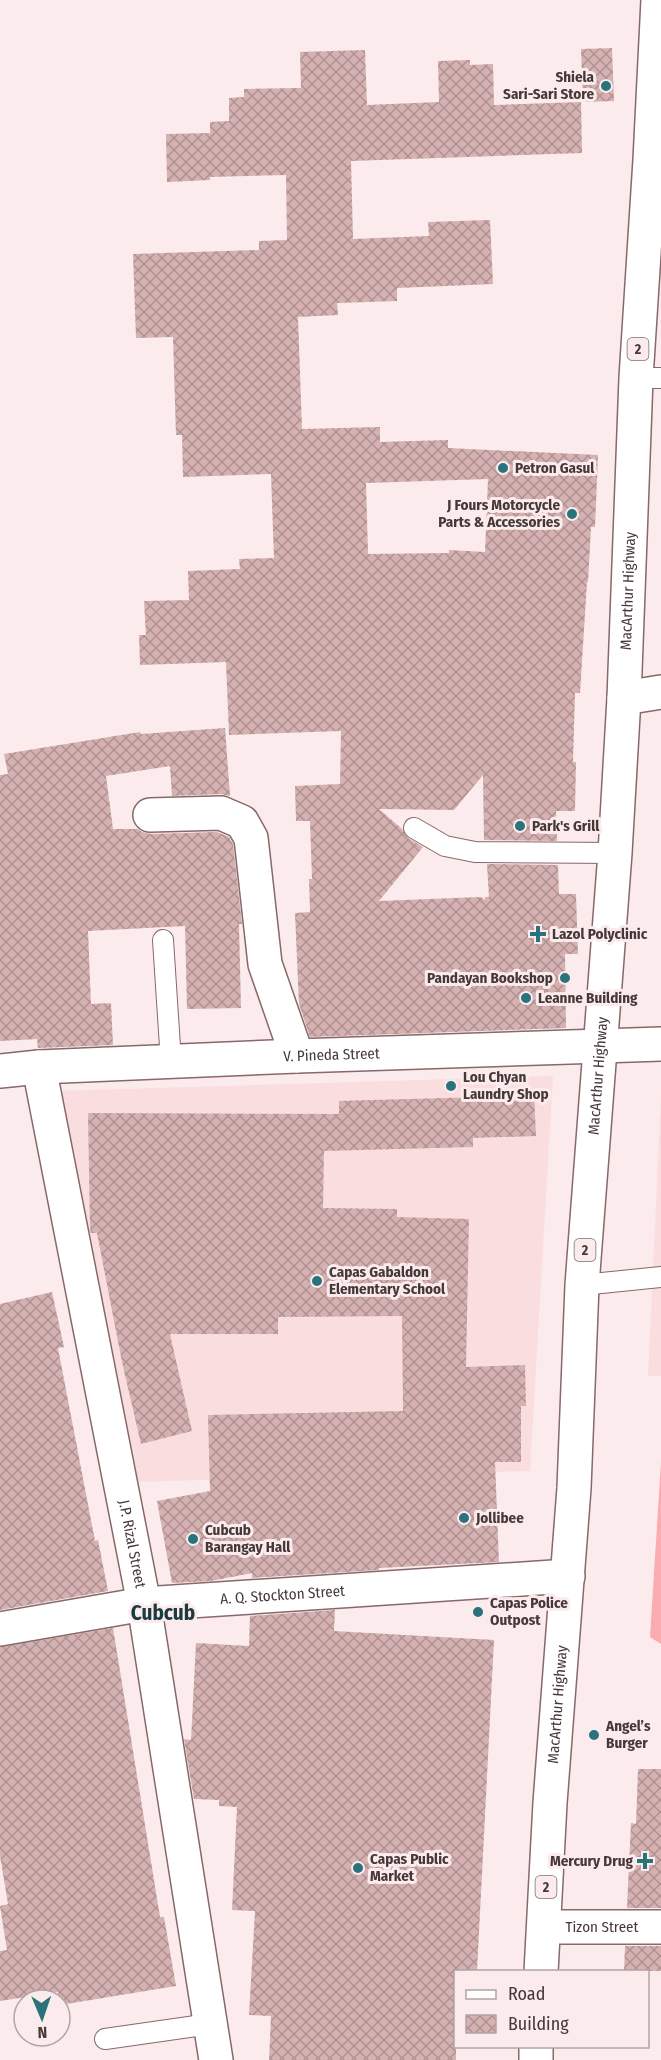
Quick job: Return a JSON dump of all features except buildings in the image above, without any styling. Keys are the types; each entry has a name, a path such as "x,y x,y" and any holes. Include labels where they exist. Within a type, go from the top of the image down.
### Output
{"main road":[{"name":"MacArthur Highway","path":"542,1970 550,1803 568,1576 582,1285 649,378 650,160 659,5"},
{"path":"624,698 661,692"},
{"path":"150,815 222,813 242,822 250,838 265,964 297,1056"},
{"name":"V. Pineda Street","path":"0,1071 39,1067 297,1056 661,1044"},
{"name":"J.P. Rizal Street","path":"39,1067 144,1604 216,2060"},
{"name":"A. Q. Stockton Street","path":"0,1629 144,1604 568,1576"},
{"name":"Tizon Street","path":"544,1927 661,1927"}],"lane":[{"path":"414,828 445,846 476,852 615,853"},
{"path":"164,940 171,1062"},
{"path":"582,1285 661,1277"},
{"path":"105,2039 210,2024"}],"shaded area":[{"name":"Capas Gabaldon Elementary School","path":"553,1076 530,1471 134,1482 53,1091"},
{"path":"661,1096 661,1376 648,1376"},
{"path":"661,1462 661,1644 650,1637"}],"place":[{"name":"Shiela Sari-Sari Store","path":"606,86"},
{"name":"Petron Gasul","path":"503,468"},
{"name":"J Fours Motorcycle Parts & Accessories","path":"572,514"},
{"name":"Park's Grill","path":"520,826"},
{"name":"Lazol Polyclinic","path":"538,934"},
{"name":"Pandayan Bookshop","path":"565,978"},
{"name":"Leanne Building","path":"526,998"},
{"name":"Lou Chyan Laundry Shop","path":"451,1086"},
{"name":"Capas Gabaldon Elementary School","path":"317,1281"},
{"name":"Jollibee","path":"464,1518"},
{"name":"Cubcub Barangay Hall","path":"193,1539"},
{"name":"Capas Police Outpost","path":"478,1612"},
{"name":"Angel’s Burger","path":"594,1735"},
{"name":"Mercury Drug","path":"645,1861"},
{"name":"Capas Public Market","path":"358,1868"}],"district":[{"name":"Cubcub","path":"163,1613"}]}
